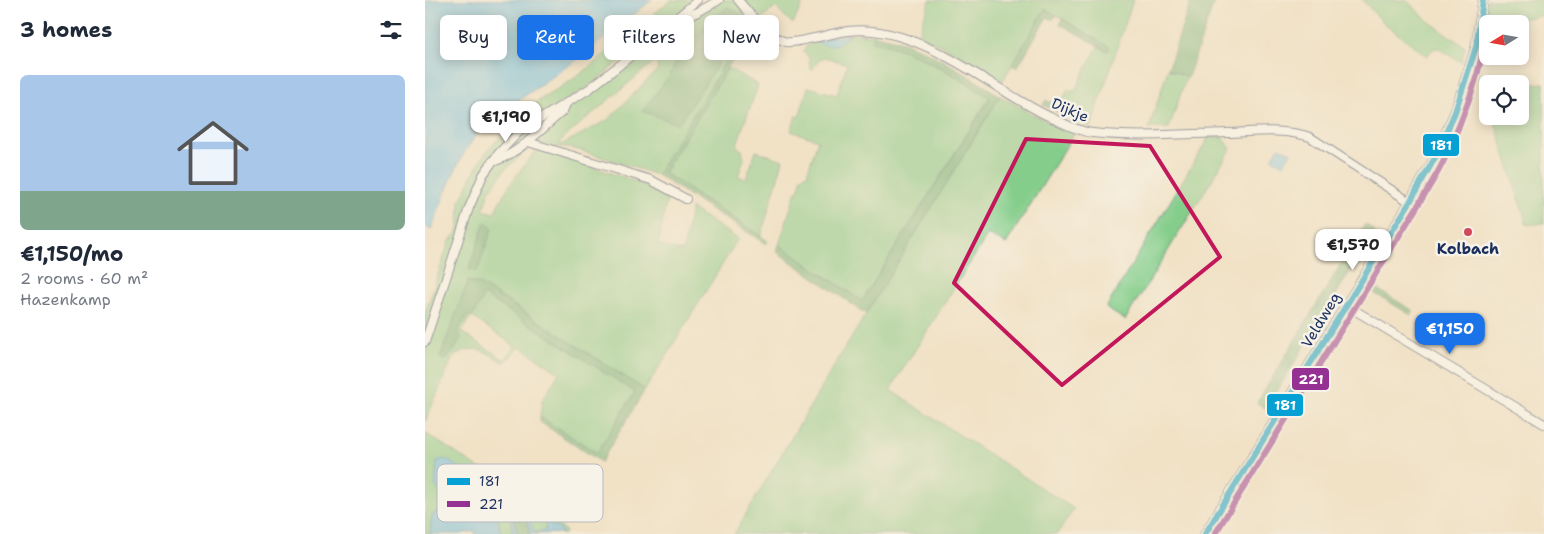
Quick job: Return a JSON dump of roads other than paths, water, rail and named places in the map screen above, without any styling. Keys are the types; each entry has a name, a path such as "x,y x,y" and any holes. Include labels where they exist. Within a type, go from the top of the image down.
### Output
{"street":[{"path":"681,15 698,0"},
{"path":"690,15 719,0"},
{"name":"Dijkje","path":"738,0 771,34 787,42 857,30 883,32 917,43 954,60 1028,106 1078,130 1097,133 1144,135 1275,131 1297,133 1310,137 1410,202"},
{"name":"Veldweg","path":"1205,534 1410,202 1437,154 1455,112 1476,47 1483,0"},
{"path":"425,342 469,208 483,175 492,162 519,132 589,89 625,60"},
{"path":"492,162 500,160 528,142 563,111 567,102"},
{"path":"528,142 651,180 686,198"},
{"path":"1346,305 1544,424"}],"water":[{"path":"427,0 652,0 633,15 604,15 604,38 594,46 594,15 517,15 517,60 577,60 490,120 479,131 462,158 448,186 431,230 425,226 425,3"},
{"path":"850,34 831,46 816,42 830,37"},
{"path":"1279,147 1291,153 1283,165 1272,159"},
{"path":"445,459 453,464 437,464 437,488 435,486 437,461"},
{"path":"437,512 437,522 498,522 501,534 476,534 473,531 461,534 430,534 432,516"},
{"path":"511,522 514,522 517,534 513,534"},
{"path":"527,522 531,522 534,533 546,530 545,522 562,531 562,533 528,534 530,533"}],"place":[{"name":"Kolbach","path":"1468,232"}]}
